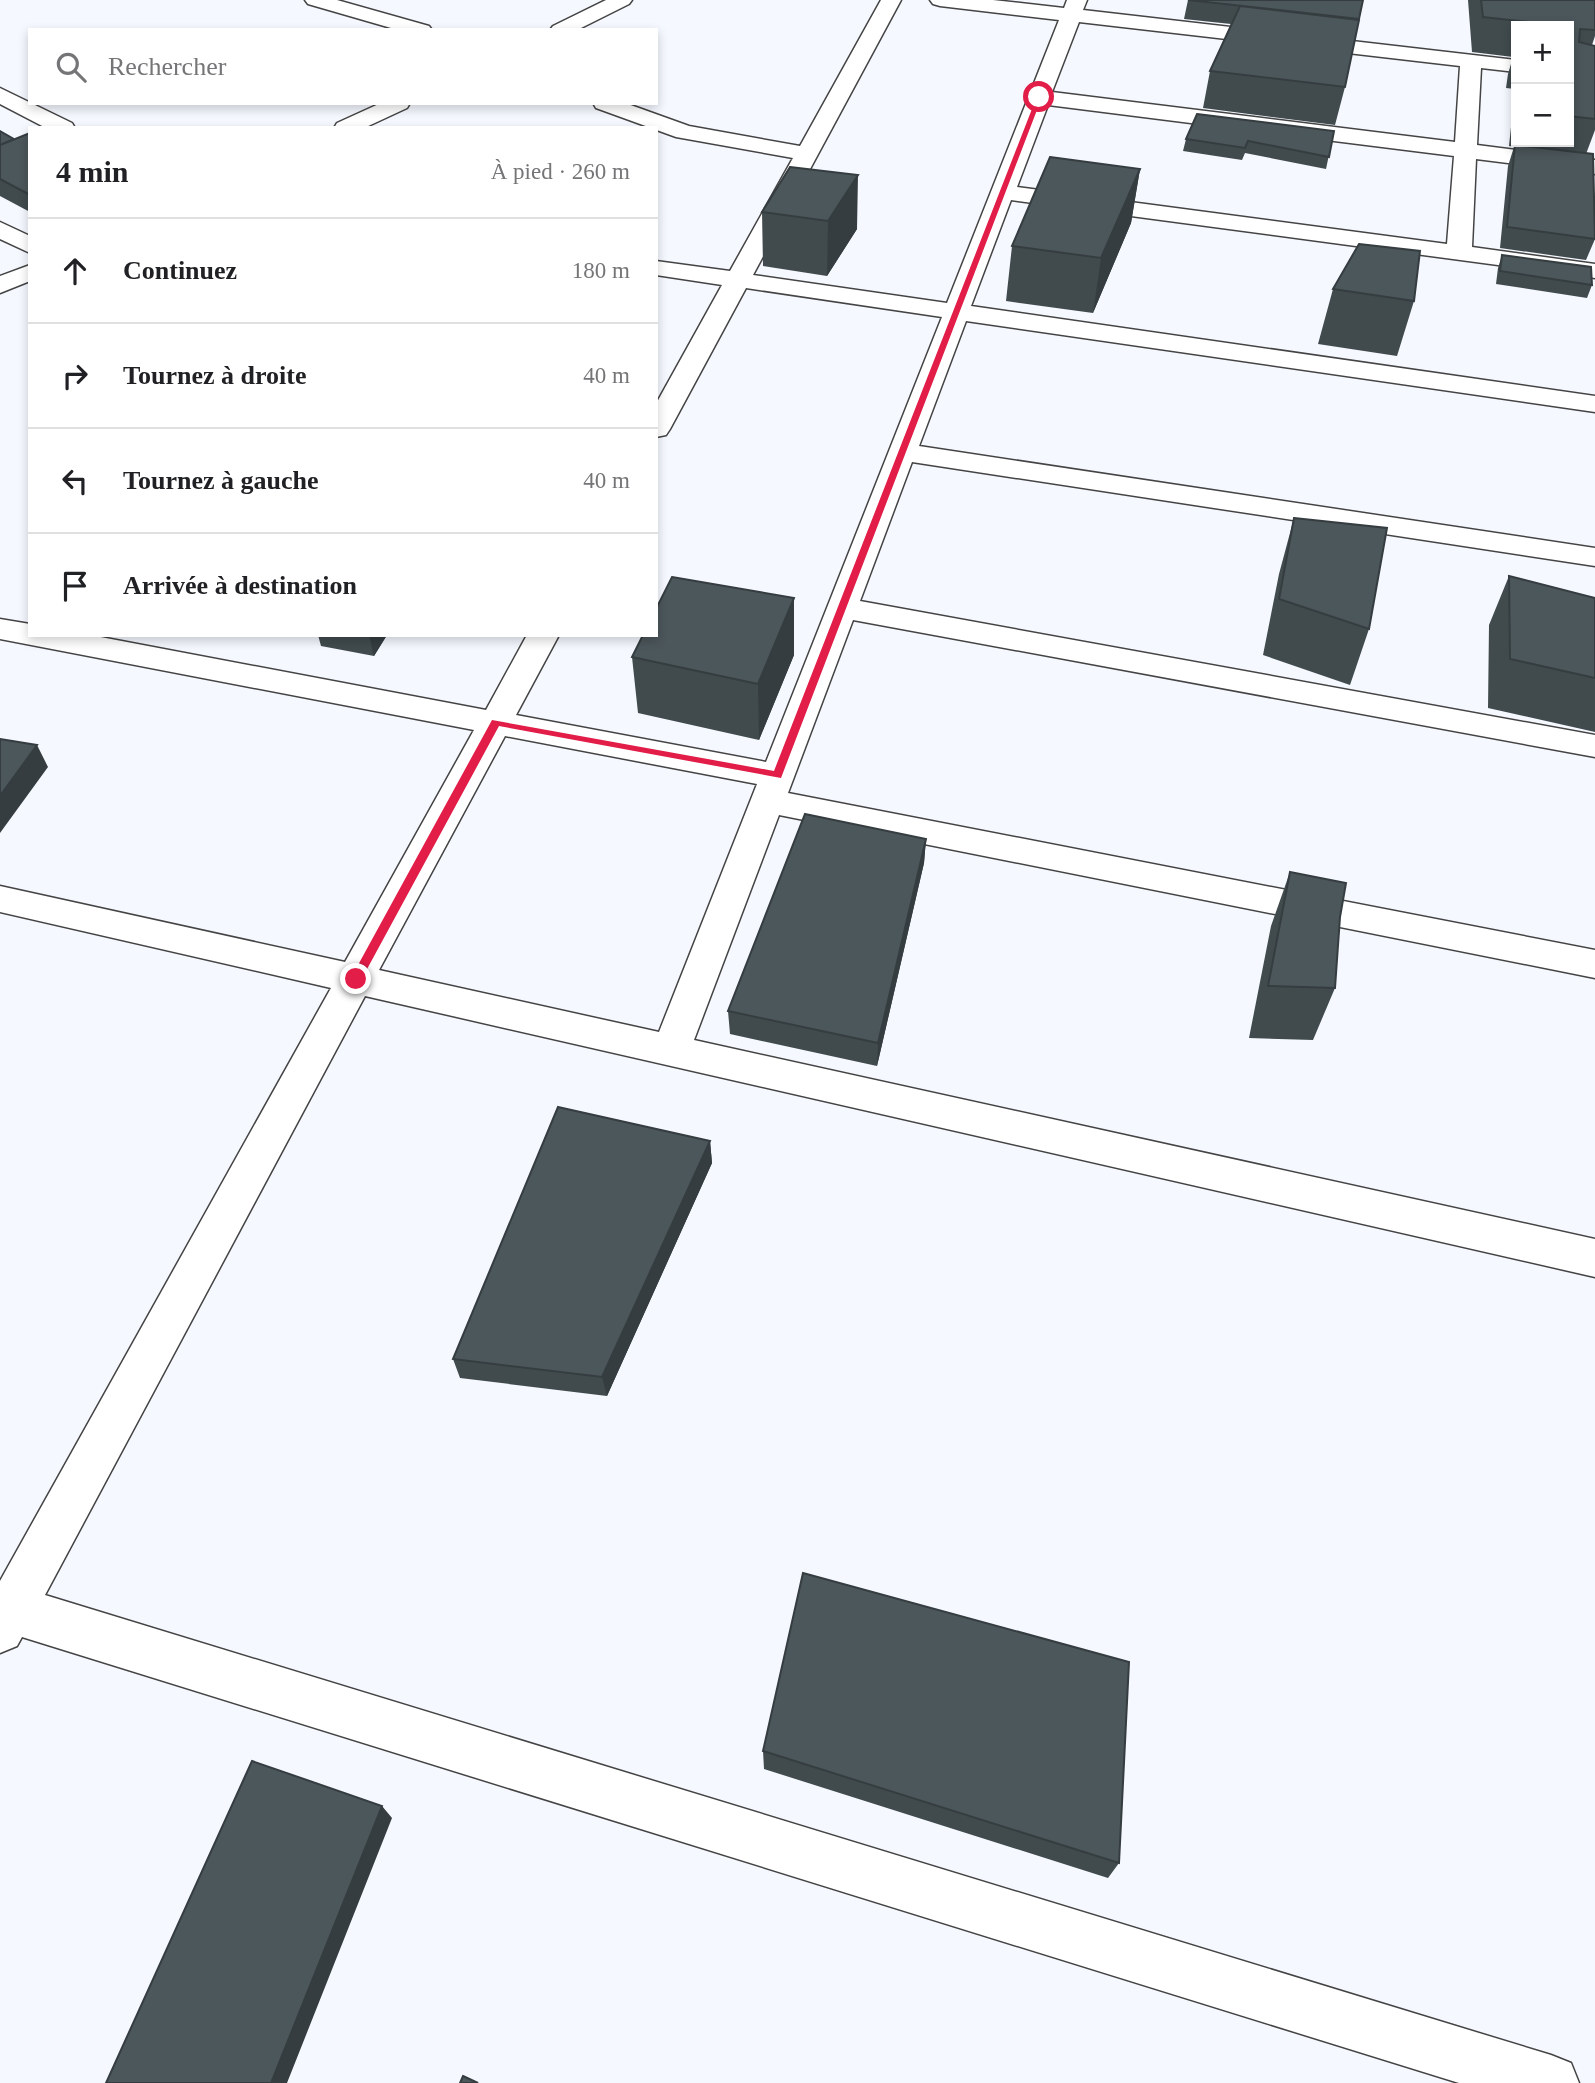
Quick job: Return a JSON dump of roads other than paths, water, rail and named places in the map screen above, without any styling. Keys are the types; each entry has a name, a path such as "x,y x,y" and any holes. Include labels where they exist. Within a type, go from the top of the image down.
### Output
{"street":[{"path":"315,0 415,28"},
{"path":"564,28 622,0"},
{"path":"658,425 891,0"},
{"path":"940,0 1074,8 1511,65"},
{"path":"671,1050 1074,8"},
{"path":"329,23 354,11"},
{"path":"1459,253 1471,61"},
{"path":"1,97 28,93"},
{"path":"1,97 60,126"},
{"path":"1039,97 1595,167"},
{"path":"349,126 395,105"},
{"path":"610,105 684,132 806,154"},
{"path":"1003,192 1595,271"},
{"path":"0,229 28,245"},
{"path":"658,268 1595,404"},
{"path":"0,285 28,273"},
{"path":"902,452 1595,557"},
{"path":"842,608 1595,746"},
{"path":"0,629 28,634"},
{"path":"43,637 496,722 773,788 1595,964"},
{"path":"542,637 4,1615 1551,2083"},
{"path":"0,900 1595,1258"}]}
